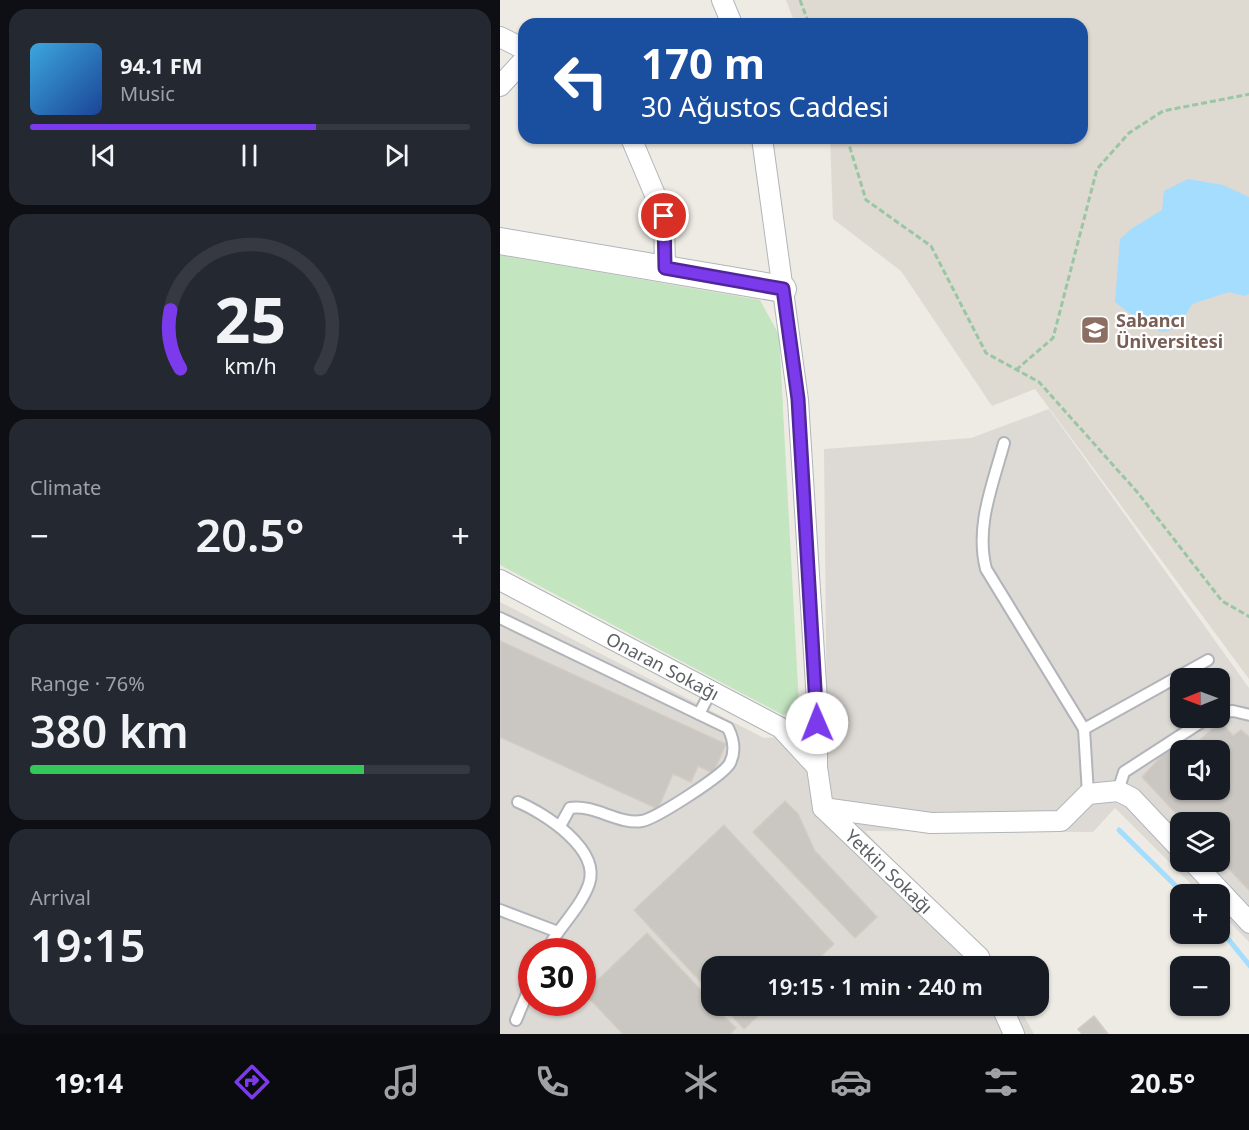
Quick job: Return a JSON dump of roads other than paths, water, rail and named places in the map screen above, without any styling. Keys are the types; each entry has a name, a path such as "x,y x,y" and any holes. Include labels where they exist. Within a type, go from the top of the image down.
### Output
{"street":[{"path":"722,0 730,18"},
{"path":"500,37 518,46"},
{"path":"500,86 518,66"},
{"path":"634,144 664,216 665,268"},
{"path":"763,144 798,399 817,701 817,767 823,808 931,823 1061,821 1088,794 1118,791 1132,798 1170,838"},
{"path":"500,241 783,289"},
{"name":"Onaran Sokağı","path":"500,580 781,728 817,767"},
{"name":"Yetkin Sokağı","path":"823,808 978,956"},
{"path":"1202,872 1250,923"},
{"path":"1006,1016 1014,1034"}],"lane":[{"path":"1004,443 983,522 982,549 986,569 1084,729 1088,794"},
{"path":"500,618 728,728 731,734 734,747 727,769 660,815 632,822 590,808 577,807 570,808 560,826"},
{"path":"1084,729 1208,660"},
{"path":"699,714 711,691"},
{"path":"1230,711 1250,715"},
{"path":"1118,791 1124,772 1192,728"},
{"path":"518,801 560,826 579,847 588,862 591,874 586,891 554,938"},
{"path":"500,910 557,932"},
{"path":"516,1020 518,1015"}],"water":[{"path":"1188,179 1223,185 1249,197 1249,294 1245,296 1229,292 1192,304 1183,320 1175,328 1165,332 1158,331 1158,318 1151,316 1138,320 1115,302 1120,239 1131,229 1162,210 1164,191"}],"waterway":[{"path":"1119,830 1174,884"},
{"path":"1230,941 1250,966"}],"place":[{"name":"Sabancı Üniversitesi","path":"1095,330"}]}
